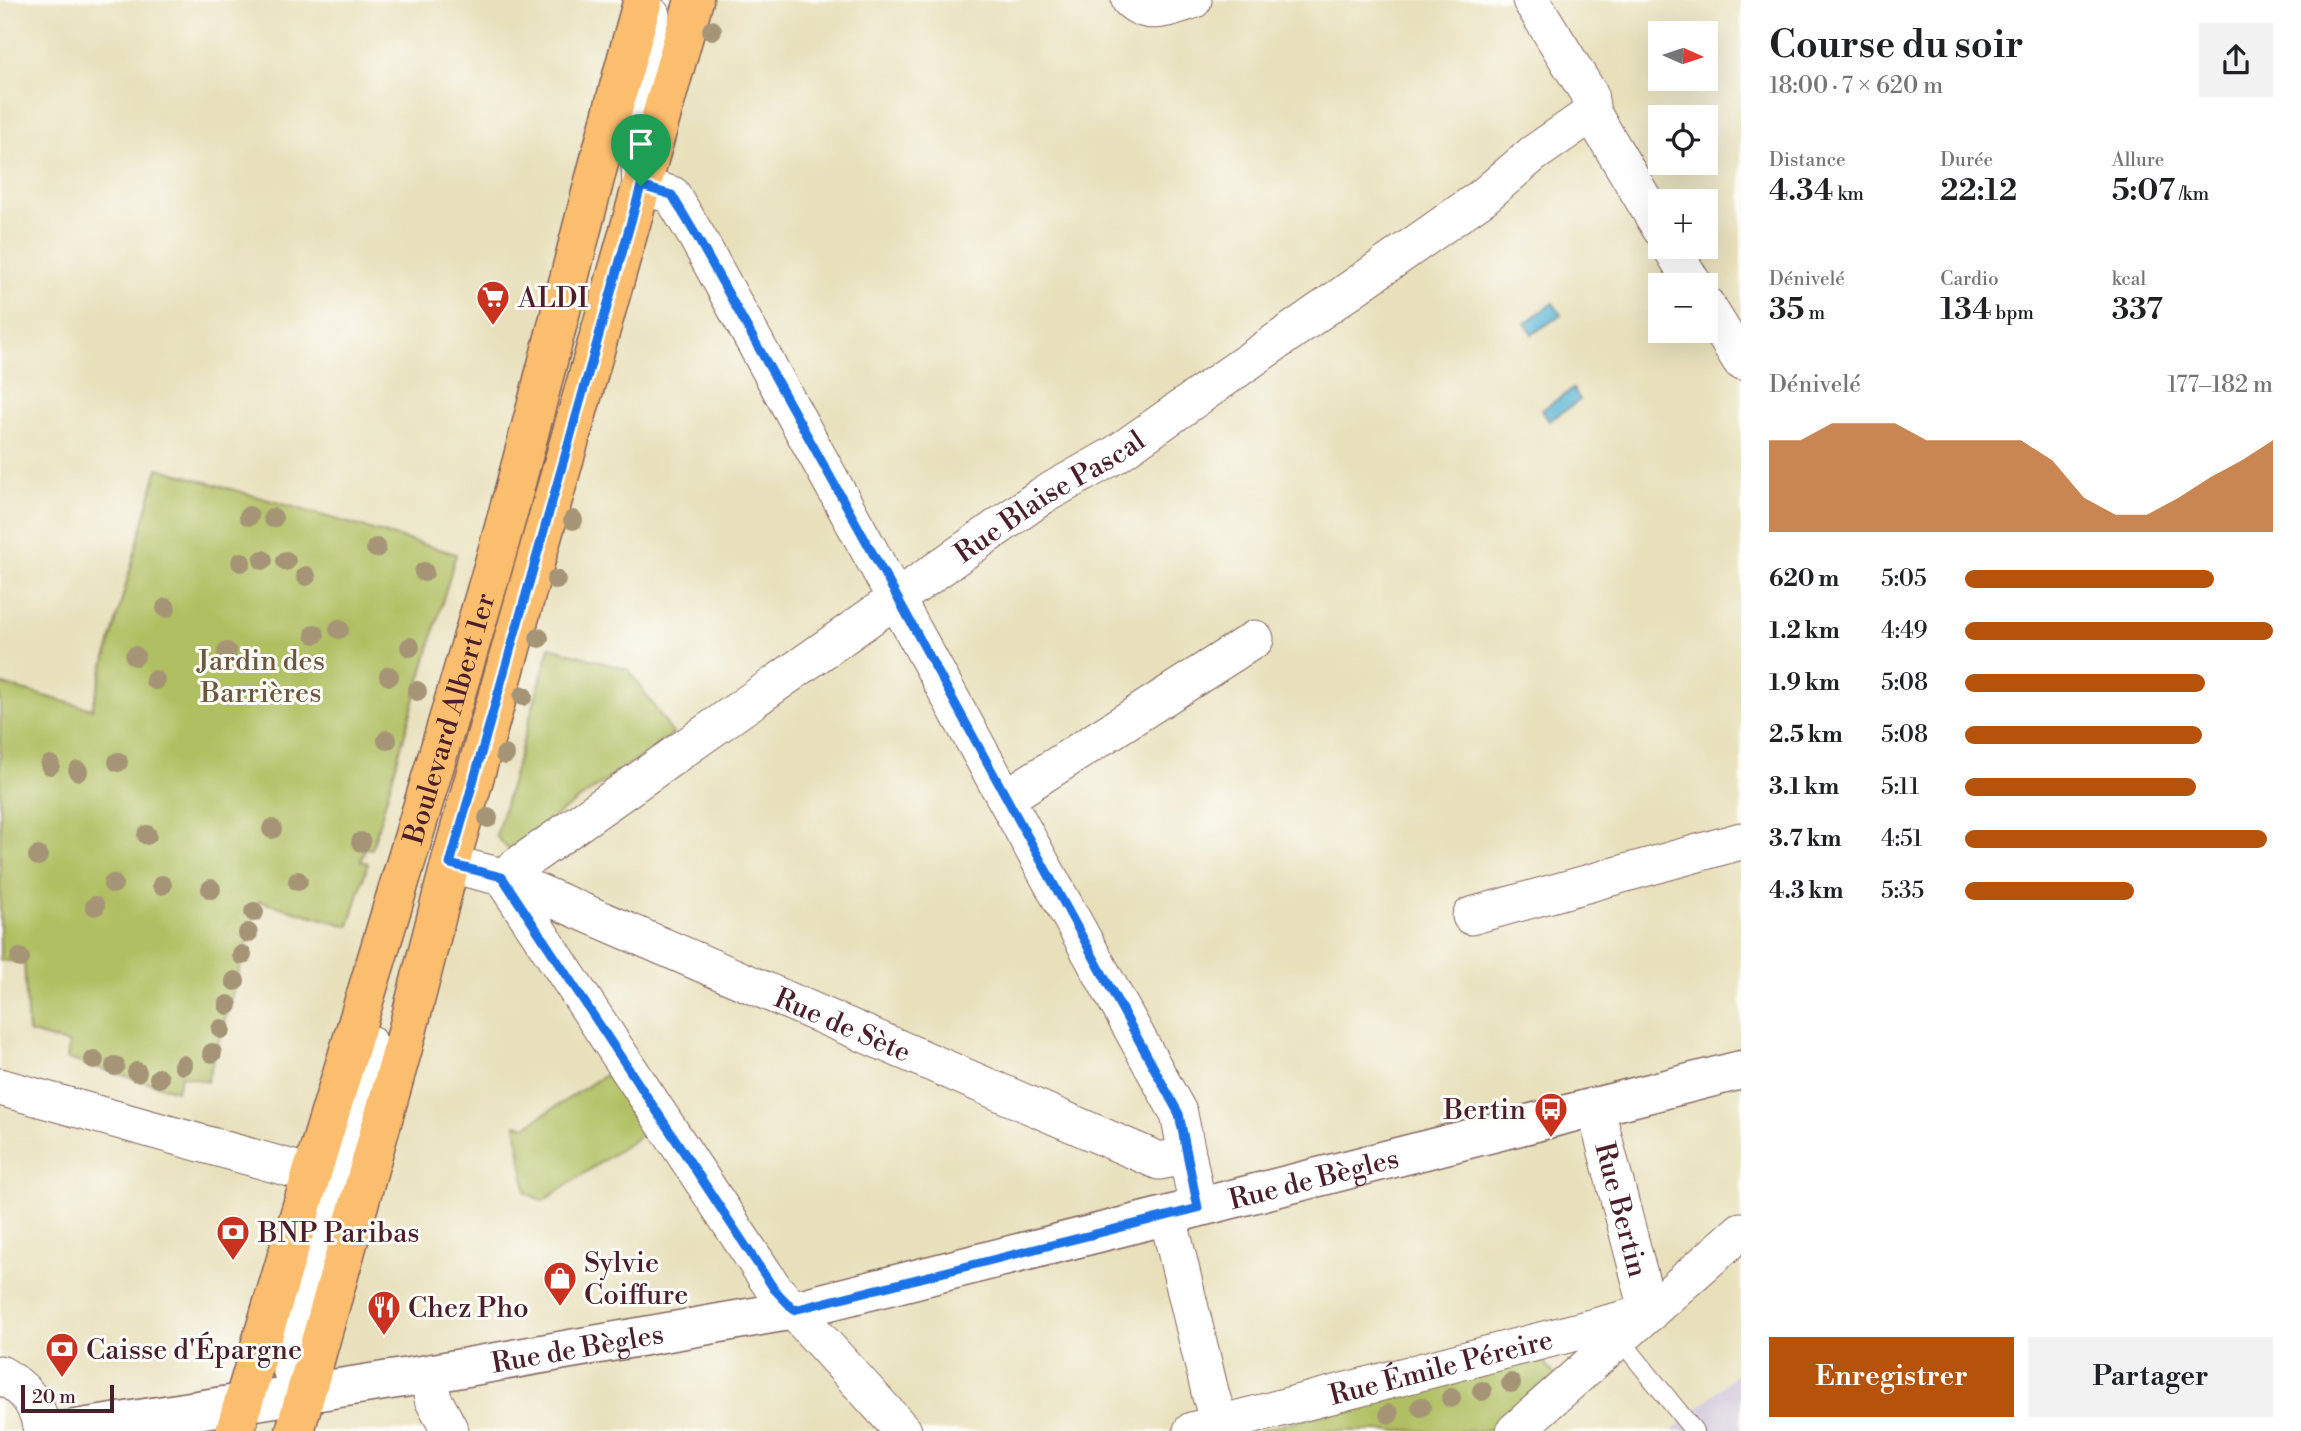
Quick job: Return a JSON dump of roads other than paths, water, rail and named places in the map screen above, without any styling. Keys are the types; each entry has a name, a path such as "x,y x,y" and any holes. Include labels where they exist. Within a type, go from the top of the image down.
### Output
{"main road":[{"name":"Boulevard Albert 1er","path":"244,1422 311,1174 409,853 498,547 565,296 593,178 643,0"},
{"name":"Boulevard Albert 1er","path":"295,1431 403,1048 450,864 694,0"}],"street":[{"name":"Boulevard Albert 1er","path":"641,186 638,127 653,0"},
{"path":"1130,0 1139,8 1149,10 1162,10 1193,0"},
{"path":"1531,0 1588,94 1592,113 1648,207"},
{"name":"Rue Blaise Pascal","path":"502,877 1042,496 1138,439 1484,196 1533,154 1592,113"},
{"path":"641,186 672,195 897,597 1179,1114 1187,1156 1183,1212 1211,1396 1212,1429"},
{"path":"1718,324 1741,361"},
{"path":"1006,797 1255,639"},
{"path":"1471,916 1741,841"},
{"path":"306,1394 296,1382 289,1360 337,1182 409,853"},
{"name":"Rue de Sète","path":"450,864 502,877 1159,1161 1187,1156"},
{"path":"502,877 774,1289 903,1431"},
{"name":"Rue de Bègles","path":"62,1431 100,1426 244,1422 306,1394 794,1310 1741,1070"},
{"path":"0,1087 311,1174"},
{"name":"Rue Bertin","path":"1595,1106 1649,1313"},
{"path":"1515,1431 1741,1231"},
{"name":"Rue Émile Péreire","path":"1212,1429 1649,1313"},
{"path":"0,1374 12,1381 33,1402 40,1413 42,1431"},
{"path":"428,1374 433,1399 450,1431"}],"lane":[{"path":"1620,1339 1693,1431"}],"water":[{"path":"1553,303 1561,315 1532,334 1525,323"},
{"path":"1573,389 1580,400 1549,421 1542,410"}],"place":[{"name":"ALDI","path":"493,327"},
{"name":"Bertin","path":"1551,1139"},
{"name":"BNP Paribas","path":"233,1262"},
{"name":"Sylvie Coiffure","path":"560,1308"},
{"name":"Chez Pho","path":"384,1337"},
{"name":"Caisse d'Épargne","path":"62,1379"}],"park label":[{"name":"Jardin des Barrières","path":"261,676"}]}
